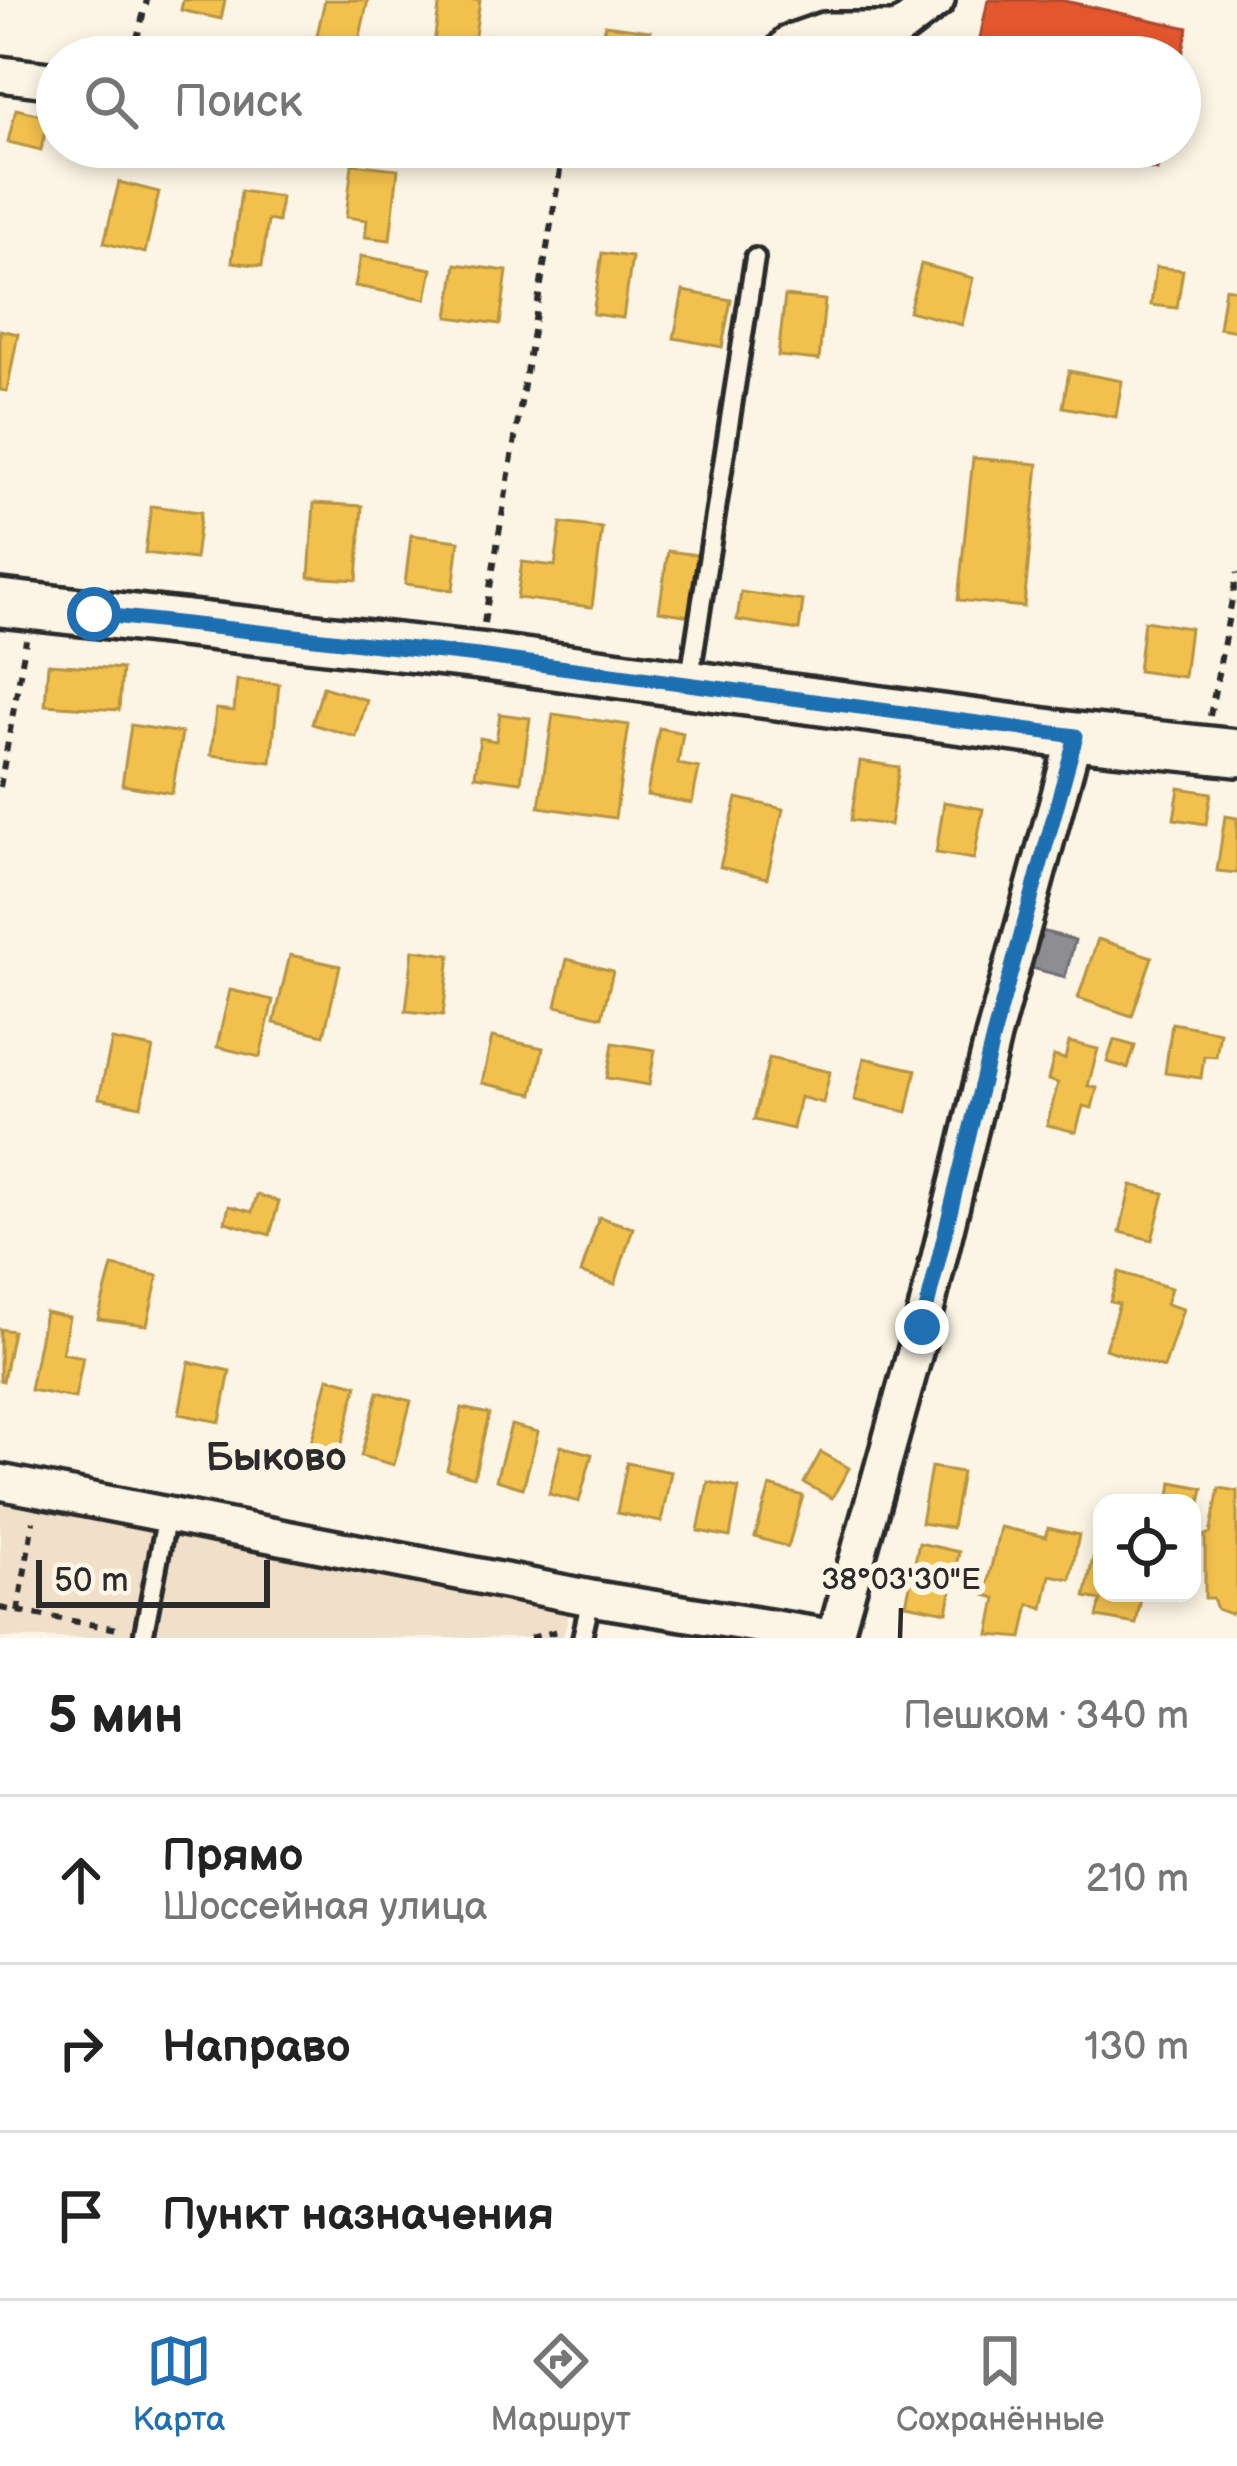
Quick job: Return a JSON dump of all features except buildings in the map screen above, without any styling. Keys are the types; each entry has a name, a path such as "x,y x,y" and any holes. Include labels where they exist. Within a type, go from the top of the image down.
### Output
{"street":[{"path":"807,36 824,30 898,30 937,0"},
{"path":"0,74 36,78"},
{"path":"16,605 478,656 1220,751"},
{"path":"0,1482 591,1598 836,1638 1076,736"}],"lane":[{"path":"689,684 754,258"},
{"path":"143,1637 167,1515"},
{"path":"582,1638 591,1598"}],"path":[{"path":"138,36 147,0"},
{"path":"478,656 559,168"},
{"path":"1220,751 1237,573"},
{"path":"0,788 16,605"},
{"path":"18,1612 39,1490"},
{"path":"0,1609 143,1637"}],"shaded area":[{"path":"0,1500 569,1613 563,1638 0,1638"}],"district":[{"name":"Быково","path":"276,1458"}],"route":[{"path":"94,614 478,656 1076,736 993,1037 922,1327"}]}
